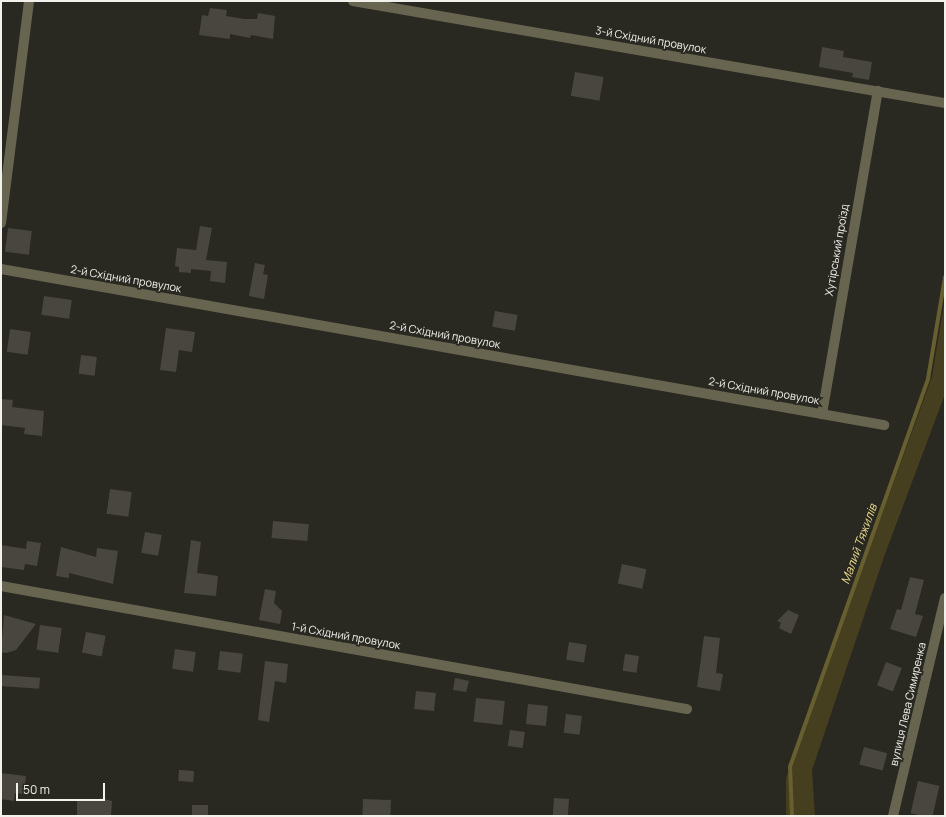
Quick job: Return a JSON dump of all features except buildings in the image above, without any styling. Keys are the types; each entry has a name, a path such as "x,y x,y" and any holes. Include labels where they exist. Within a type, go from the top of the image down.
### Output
{"street":[{"path":"1,223 29,1"},
{"name":"3-й Східний провулок","path":"353,1 945,103"},
{"name":"Хутірський проїзд","path":"822,414 878,91"},
{"name":"2-й Східний провулок","path":"1,269 884,425"},
{"name":"1-й Східний провулок","path":"1,586 687,709"},
{"name":"вулиця Лева Симиренка","path":"893,816 945,598"}],"shaded area":[{"path":"945,298 945,394 885,554 812,770 815,816 786,816 786,778 932,377"}],"waterway":[{"name":"Малий Тяжилів","path":"792,816 790,767 928,379 945,277"}]}
